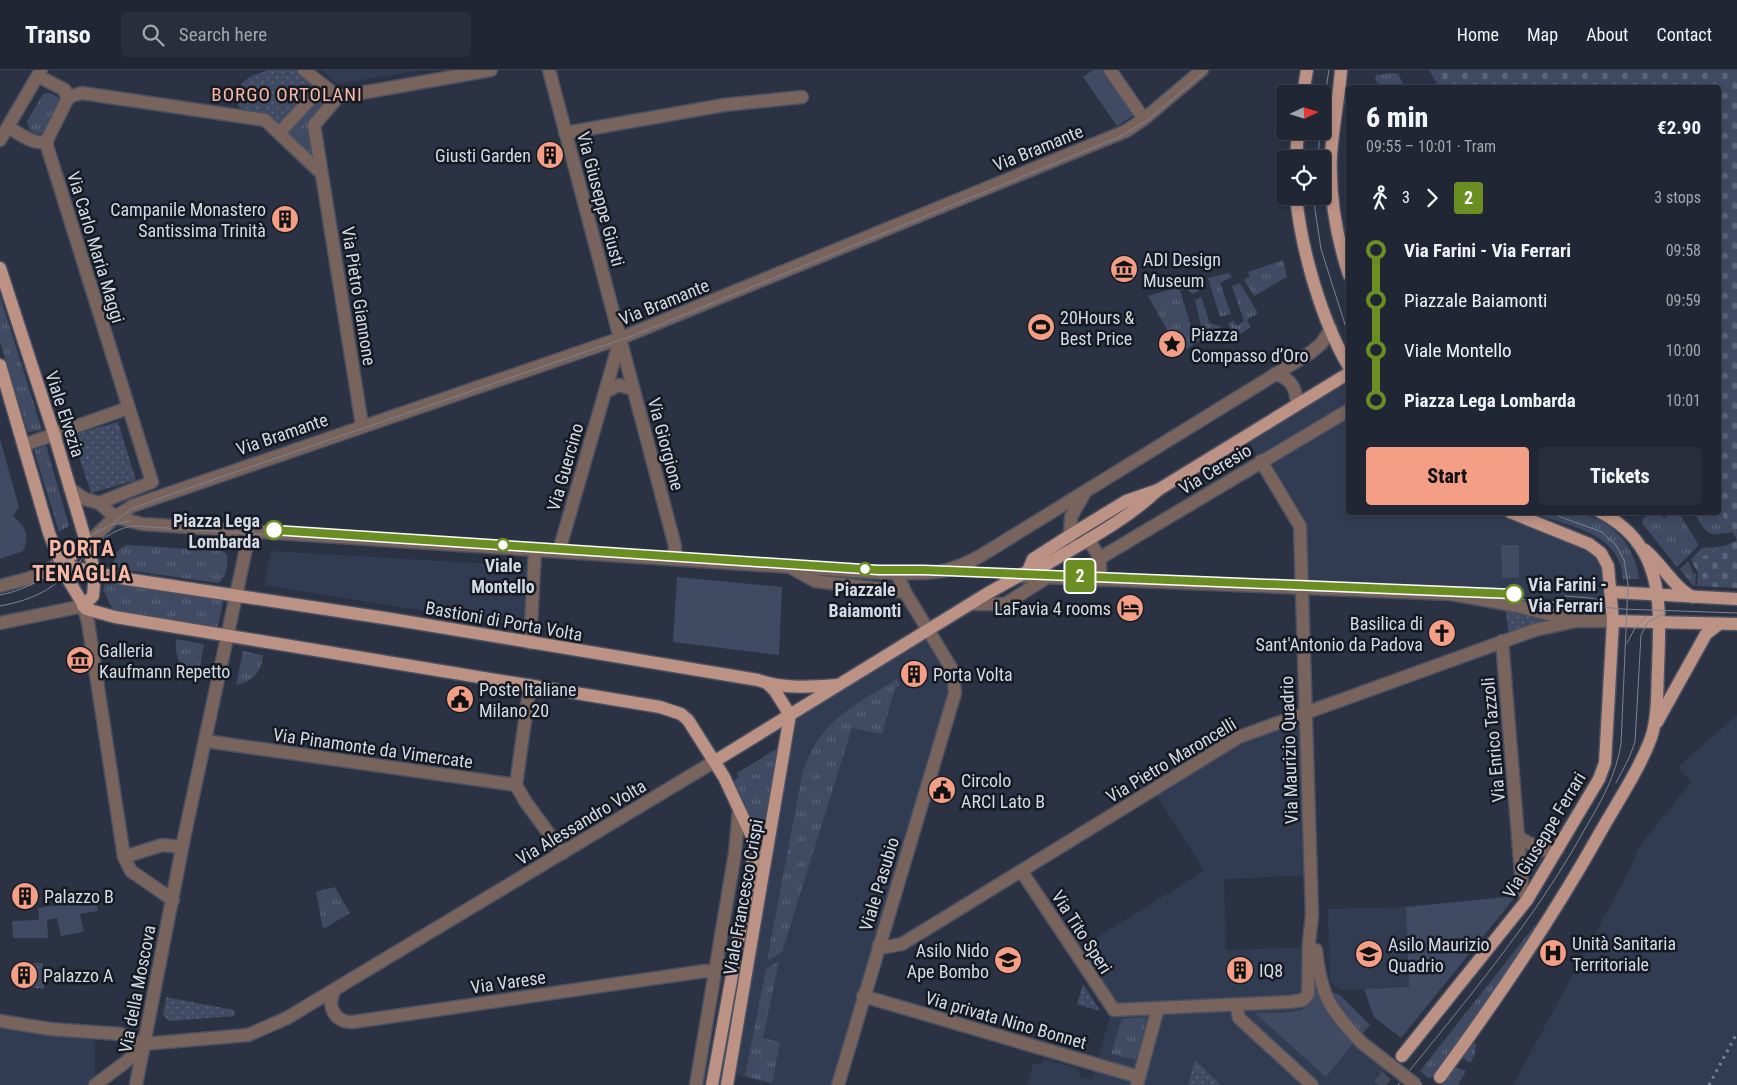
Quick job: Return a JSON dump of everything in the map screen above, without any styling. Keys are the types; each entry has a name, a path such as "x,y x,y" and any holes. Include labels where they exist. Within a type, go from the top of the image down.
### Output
{"main road":[{"path":"1304,85 1307,70"},
{"path":"1341,70 1331,153 1331,178 1336,232 1346,265"},
{"path":"1298,205 1308,262 1331,328 1346,361"},
{"name":"Viale Elvezia","path":"0,268 54,434 95,572"},
{"path":"0,365 48,533 60,564 83,606 115,617 660,707 681,714 694,728 715,761"},
{"name":"Via Ceresio","path":"1090,533 1126,501 1158,490 1346,375"},
{"name":"Via Giuseppe Ferrari","path":"1402,1056 1527,900 1599,779 1605,763 1613,621 1612,592 1608,566 1598,550 1585,542 1518,515"},
{"path":"1605,515 1620,523 1642,548 1661,564 1683,591 1695,597"},
{"path":"1023,573 1033,560 1070,536 1090,533"},
{"path":"1023,573 1037,570 1090,533"},
{"path":"60,564 87,544"},
{"path":"1642,548 1654,576 1658,595 1659,622 1654,727"},
{"name":"Bastioni di Porta Volta","path":"60,564 95,572 758,680 766,683 812,687 837,685"},
{"path":"83,606 93,596 95,572"},
{"name":"Via Alessandro Volta","path":"715,761 1023,573"},
{"path":"1612,592 1737,599"},
{"path":"1613,621 1737,624"},
{"path":"1440,1077 1481,1020 1566,893 1644,752 1654,727 1706,634 1719,624"},
{"path":"766,683 775,691 790,715"},
{"name":"Viale Francesco Crispi","path":"727,1085 790,715"},
{"name":"Viale Francesco Crispi","path":"712,1085 756,857 754,841 715,761"}],"street":[{"path":"304,70 322,87 338,98 491,70"},
{"name":"Via Giuseppe Giusti","path":"549,70 620,338"},
{"path":"1110,70 1144,119"},
{"name":"Via Bramante","path":"87,544 115,517 132,506 362,425 620,338 1117,135 1144,119 1202,70"},
{"path":"0,140 40,73 65,90 67,100"},
{"path":"279,133 322,87"},
{"path":"8,126 36,142 42,143 47,140 67,100 71,96 82,92 231,114 265,120 321,173"},
{"path":"565,133 724,105 802,97"},
{"name":"Via Pietro Giannone","path":"338,98 314,125 362,425"},
{"name":"Via Carlo Maria Maggi","path":"47,140 47,148 128,408"},
{"path":"70,488 85,499 99,503 115,517 150,525 897,573 939,573 957,568 1076,499 1091,486 1317,348 1331,328"},
{"name":"Via Giorgione","path":"620,338 675,546 674,559"},
{"name":"Via Guercino","path":"559,552 620,338"},
{"path":"1275,374 1290,381 1296,393 1297,404"},
{"path":"605,392 619,385 633,389"},
{"path":"24,445 128,408 152,482 99,503"},
{"name":"Via Ceresio","path":"1100,558 1346,412"},
{"name":"Via Maurizio Quadrio","path":"1236,1004 1303,1000 1307,997 1309,989 1309,942 1312,915 1300,526 1261,461"},
{"path":"1076,499 1077,519 1080,525 1090,533 1100,558 1100,580"},
{"path":"1070,536 1071,517 1076,499"},
{"name":"Via della Moscova","path":"136,1085 182,847 250,530"},
{"path":"530,643 535,550"},
{"path":"0,586 30,578 60,564"},
{"path":"787,566 815,581 905,592"},
{"path":"897,573 905,592 928,630"},
{"path":"1023,573 1048,577 1100,580 1451,594 1513,605 1576,621 1613,621"},
{"path":"971,604 1005,604 1048,577"},
{"path":"0,623 83,606 88,622 124,857 131,871 173,900"},
{"name":"Via Pietro Maroncelli","path":"879,945 886,947 902,944 1240,737 1502,641 1535,630 1576,621"},
{"name":"Viale Pasubio","path":"838,1085 955,692 953,671 928,630"},
{"name":"Via Enrico Tazzoli","path":"1502,641 1523,890 1527,900"},
{"path":"530,685 516,785 525,801 563,853"},
{"name":"Via Pinamonte da Vimercate","path":"204,741 225,746 516,785"},
{"name":"Via Alessandro Volta","path":"143,1044 248,1035 287,1018 715,761"},
{"name":"Viale Francesco Crispi","path":"696,1085 735,853 739,810"},
{"path":"1518,837 1542,850 1558,849"},
{"path":"124,857 162,845 182,847"},
{"name":"Via Tito Speri","path":"1022,872 1114,1010 1158,1008"},
{"path":"1312,915 1319,971 1325,997 1333,1010 1362,1043 1416,1085"},
{"name":"Via Varese","path":"335,990 331,1001 332,1010 339,1019 347,1023 705,971 714,972"},
{"name":"Via privata Nino Bonnet","path":"863,996 1138,1081"},
{"path":"1138,1081 1158,1008 1236,1004 1239,1018 1312,1085"},
{"path":"0,1021 50,1029 120,1034 143,1044 121,1067 96,1085"}],"shaded area":[{"path":"323,70 422,70 336,84"},
{"path":"1346,376 1346,515 1511,515 1601,554 1612,605 1593,599 1569,596 1550,598 1302,588 1300,526 1247,438"},
{"path":"271,551 527,566 523,627 264,585"},
{"path":"928,630 954,683 837,1085 774,1085 730,1073 791,716"},
{"path":"1306,713 1311,875 1224,879 1226,950 1316,947 1325,997 1392,1068 1378,1085 1027,1085 1033,1063 1041,1065 1043,1059 1077,1068 1081,1077 1092,1079 1112,1010 1073,952 1204,871 1155,792 1239,737"},
{"path":"1737,715 1737,1085 1513,1085 1630,869 1639,847 1691,782 1678,767"},
{"name":"Asilo Maurizio Quadrio","path":"1406,907 1410,988 1340,990 1330,982 1328,909"},
{"path":"0,1019 49,1027 95,1041 95,1085 0,1085"}],"green space":[{"path":"267,70 299,70 314,87 279,125 240,108 237,104 238,90 244,82 252,76"},
{"path":"1093,70 1106,70 1136,114 1117,126 1083,77"},
{"path":"1429,70 1737,70 1737,540 1721,513 1721,85 1438,85"},
{"path":"1398,74 1404,85 1379,85 1375,79 1376,75"},
{"path":"50,93 59,98 60,101 45,132 36,134 29,129 27,121 43,94"},
{"path":"325,94 333,99 312,123 317,165 287,135 287,130 321,95"},
{"path":"1283,260 1287,277 1254,296 1244,280 1250,276 1248,272"},
{"path":"1229,273 1232,277 1220,283 1231,314 1220,317 1208,278"},
{"path":"1196,282 1199,291 1192,294 1186,287 1180,290 1193,333 1202,330 1195,300 1201,297 1210,323 1222,327 1180,353 1148,296"},
{"path":"1240,283 1258,313 1247,320 1251,327 1232,339 1228,331 1231,330 1228,323 1233,321 1237,326 1244,321 1232,286"},
{"path":"0,296 42,430 28,432 0,342"},
{"path":"118,422 136,480 91,493 72,435"},
{"path":"0,439 19,507 13,516 24,527 27,535 23,551 0,559"},
{"path":"46,445 69,526 59,532 34,450"},
{"path":"1721,513 1732,532 1712,534 1702,526 1695,515 1721,515"},
{"path":"1539,515 1584,515 1610,527 1627,544 1637,566 1639,579 1623,579 1620,563 1613,550 1603,541 1577,527"},
{"path":"1650,515 1661,515 1664,518 1670,515 1680,515 1698,546 1677,567 1642,523 1643,518"},
{"path":"1737,540 1737,588 1697,586 1698,573 1692,562"},
{"path":"127,545 223,551 227,555 226,570 223,578 218,583 120,569 114,565 114,557 119,550"},
{"path":"1501,545 1519,545 1519,578 1502,578"},
{"path":"1727,546 1692,562 1691,559 1702,548"},
{"path":"1688,561 1694,574 1696,573 1695,586 1692,585 1680,569"},
{"path":"677,577 782,587 779,655 673,642"},
{"path":"105,583 224,598 218,626 213,630 114,612 103,590"},
{"path":"1505,607 1548,619 1509,634"},
{"path":"176,639 204,644 198,678 187,671 180,663 176,653"},
{"path":"243,651 263,655 261,666 256,675 242,684 236,685"},
{"path":"897,679 900,685 895,688 882,734 852,728 782,952 767,961 802,775 809,757 817,741 839,717"},
{"path":"783,745 763,836 758,832 734,781 738,777 737,773"},
{"path":"1525,847 1546,853 1528,878"},
{"path":"335,887 350,913 323,929 316,892"},
{"path":"1516,896 1401,1038 1374,1017 1364,989 1409,987 1406,907"},
{"path":"96,899 98,911 80,914 84,932 61,936 57,918 47,920 48,938 13,938 12,921 39,920 38,908"},
{"path":"1540,919 1543,920 1430,1079 1420,1071"},
{"path":"779,961 763,1038 780,1042 772,1083 745,1076 766,969"},
{"path":"28,963 43,963 44,989 28,987"},
{"path":"1315,982 1323,1005 1354,1042 1326,1077 1255,1013 1294,1012 1307,1006 1313,996"},
{"path":"1083,984 1100,1011 1077,1004"},
{"path":"1329,991 1340,995 1370,1025 1362,1034 1337,1005"},
{"path":"166,997 234,1010 235,1016 169,1021 163,1015"},
{"path":"1147,1017 1136,1060 1111,1054 1122,1019"},
{"path":"1473,1043 1476,1044 1475,1054 1470,1063 1462,1057"},
{"path":"1195,1060 1221,1085 1188,1085"},
{"path":"1455,1067 1466,1071 1458,1085 1440,1085"}],"tunnel":[{"path":"1379,1085 1402,1056"}],"tram line":[{"path":"113,523 131,509 169,495 632,336 1119,137 1149,119 1207,70"},
{"path":"1327,85 1329,70"},
{"path":"1319,140 1319,150"},
{"path":"1314,205 1321,249 1346,328"},
{"path":"1398,1085 1522,928 1566,861 1598,807 1616,766 1621,744 1628,584 1624,560 1616,545 1602,532 1555,515"},
{"path":"95,534 110,525 130,521"},
{"path":"0,606 24,600 47,590 69,573 103,539 124,528 135,526 882,575 936,575 1531,600 1622,609 1737,613"},
{"path":"0,595 15,591 42,578 66,561 99,529"},
{"name":"2","path":"274,530 878,570 924,570 1514,594"},
{"path":"1565,596 1590,598 1607,602"},
{"path":"1616,783 1635,742 1641,635 1648,622 1666,613"},
{"path":"1627,643 1635,628 1647,616"}],"railway":[{"path":"1709,1085 1737,1033"}],"place":[{"name":"Giusti Garden","path":"550,155"},
{"name":"Campanile Monastero Santissima Trinità","path":"285,219"},
{"name":"ADI Design Museum","path":"1124,269"},
{"name":"20Hours & Best Price","path":"1041,327"},
{"name":"Piazza Compasso d’Oro","path":"1172,344"},
{"name":"Piazza Lega Lombarda","path":"274,530"},
{"name":"Viale Montello","path":"503,545"},
{"name":"Piazzale Baiamonti","path":"865,569"},
{"name":"Via Farini - Via Ferrari","path":"1514,594"},
{"name":"LaFavia 4 rooms","path":"1130,608"},
{"name":"Basilica di Sant'Antonio da Padova","path":"1442,633"},
{"name":"Galleria Kaufmann Repetto","path":"80,660"},
{"name":"Porta Volta","path":"914,674"},
{"name":"Poste Italiane Milano 20","path":"460,699"},
{"name":"Circolo ARCI Lato B","path":"942,790"},
{"name":"Palazzo B","path":"25,896"},
{"name":"Unità Sanitaria Territoriale","path":"1553,953"},
{"name":"Asilo Maurizio Quadrio","path":"1369,954"},
{"name":"Asilo Nido Ape Bombo","path":"1008,960"},
{"name":"IQ8","path":"1240,970"},
{"name":"Palazzo A","path":"24,975"}],"district":[{"name":"BORGO ORTOLANI","path":"287,94"},
{"name":"PORTA TENAGLIA","path":"82,560"}]}
